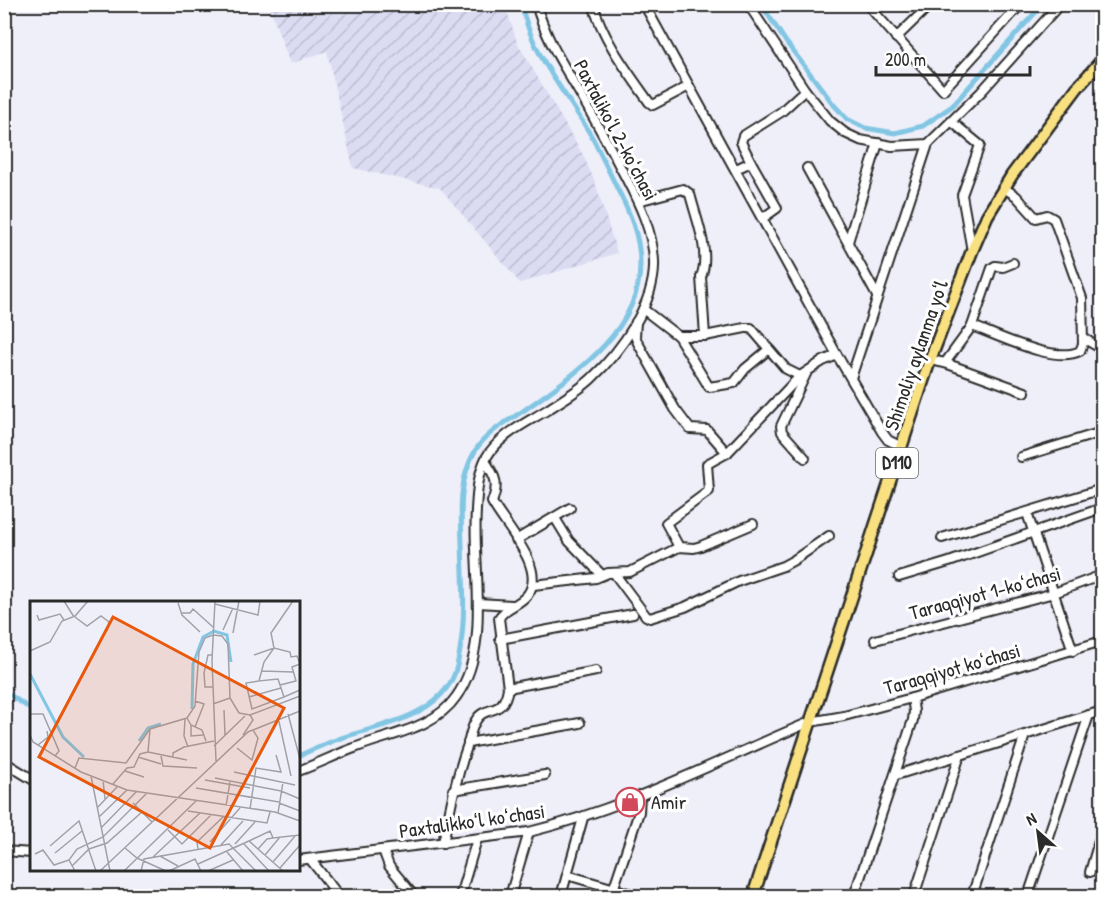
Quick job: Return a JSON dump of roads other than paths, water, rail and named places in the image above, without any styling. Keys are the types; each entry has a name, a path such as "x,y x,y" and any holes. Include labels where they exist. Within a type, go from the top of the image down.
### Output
{"main road":[{"name":"Shimoliy aylanma yoʻl","path":"753,897 930,360 972,251 987,216 1004,188 1077,88 1102,61"}],"street":[{"name":"Paxtalikoʻl 2-koʻchasi","path":"484,461 492,448 508,435 590,380 618,349 636,321 643,309 653,277 654,260 649,230 638,201 556,54 543,28 536,4"},
{"path":"593,4 607,38 649,102 653,105 689,86"},
{"path":"644,4 837,355 888,440 902,447"},
{"path":"748,4 806,90 830,121 844,133 860,140 892,146 928,144"},
{"path":"867,4 943,90 1021,4"},
{"path":"896,38 931,4"},
{"path":"851,378 928,144 952,122 1060,4"},
{"path":"4,59 5,84"},
{"path":"763,218 777,208 741,142 743,136 781,112 806,90"},
{"path":"952,122 980,145 962,195 972,251"},
{"path":"848,242 878,143"},
{"path":"736,169 751,162"},
{"path":"807,168 877,296"},
{"path":"972,326 1049,354 1074,354 1082,348 1080,291 1054,219 1047,215 1036,218 1016,196 1004,188"},
{"path":"638,201 683,189 690,195 704,248 703,272 700,277 705,336"},
{"path":"945,363 972,326 992,268 1004,267 1013,263"},
{"path":"643,309 678,336 709,387 734,382 745,369 768,350"},
{"path":"636,321 638,343 675,409 690,429 707,430 727,453"},
{"path":"678,336 705,336 751,328 786,369 800,376"},
{"path":"1083,338 1102,349"},
{"path":"679,547 666,522 706,494 709,488 707,464 727,453 800,376 837,355"},
{"path":"930,360 945,363 1024,392"},
{"path":"805,458 781,429 808,371"},
{"path":"1021,457 1102,432"},
{"path":"443,843 453,790 477,717 500,707 506,698 508,688 499,618 503,612 528,594 533,585 528,559 492,502 497,487 484,461"},
{"path":"300,770 426,722 442,712 456,698 468,676 475,640 478,603 474,545 475,515 477,491 484,461"},
{"path":"942,538 1102,489"},
{"path":"516,540 570,508"},
{"path":"899,577 1102,508"},
{"path":"1027,513 1073,651"},
{"path":"553,519 599,576"},
{"path":"533,585 630,572 679,547 694,548 753,524"},
{"path":"614,573 646,616 650,618 685,607 739,581 783,566 829,536"},
{"name":"Taraqqiyot 1-koʻchasi","path":"874,640 1054,593 1102,575"},
{"path":"478,603 514,606"},
{"path":"500,639 633,614"},
{"name":"Taraqqiyot koʻchasi","path":"810,722 844,716 912,698 1102,641"},
{"path":"508,688 596,671"},
{"path":"854,897 913,720 912,698"},
{"path":"896,775 1102,711"},
{"path":"1028,897 1089,715"},
{"name":"Paxtalikkoʻl koʻchasi","path":"300,860 529,832 583,818 810,722"},
{"path":"468,743 580,723"},
{"path":"972,897 1025,735"},
{"path":"914,897 960,755"},
{"path":"4,762 30,779"},
{"path":"453,790 545,775"},
{"path":"612,893 639,812 640,795"},
{"path":"561,897 583,818"},
{"path":"1090,872 1102,831"},
{"path":"510,897 529,832"},
{"path":"460,897 477,839"},
{"path":"383,850 389,866 414,897"},
{"path":"4,851 30,853"},
{"path":"310,859 339,897"},
{"path":"567,875 612,893 639,897"}],"waterway":[{"path":"300,755 338,739 383,726 413,714 427,707 448,686 456,668 462,637 464,597 461,508 463,485 475,451 491,433 562,383 600,350 616,331 629,310 637,288 640,253 629,214 593,139 542,59 521,4"},
{"path":"761,4 786,42 847,119 865,128 895,133 923,126 952,106 1043,4"},
{"path":"4,691 30,709"}],"place":[{"name":"Amir","path":"630,802"}]}
